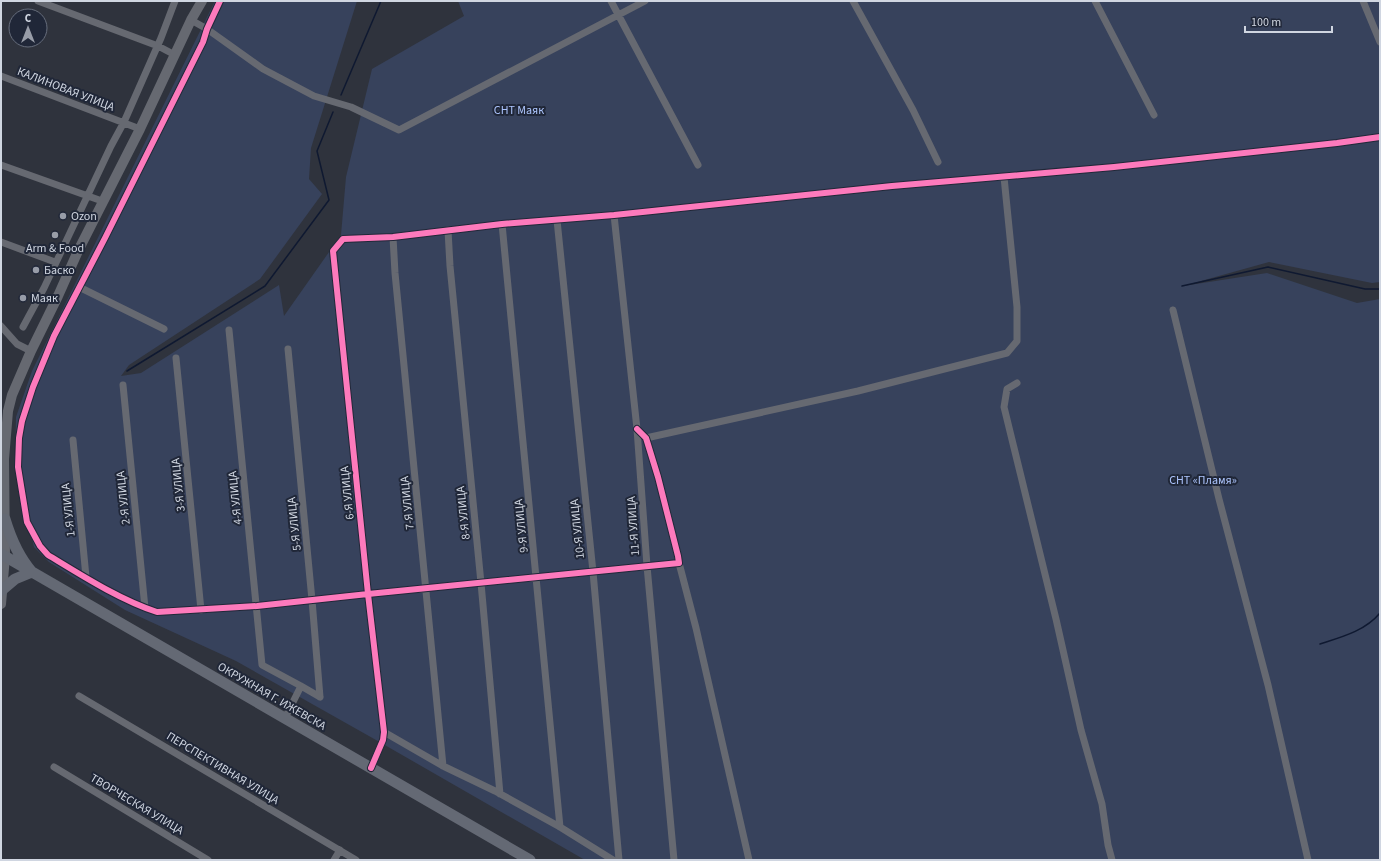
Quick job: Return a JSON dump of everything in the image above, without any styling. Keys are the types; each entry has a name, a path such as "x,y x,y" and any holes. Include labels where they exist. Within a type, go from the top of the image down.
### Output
{"main road":[{"path":"2,588 16,578 32,572 24,564 3,522"},
{"name":"ОКРУЖНАЯ Г. ИЖЕВСКА","path":"3,555 530,860"}],"street":[{"path":"38,1 158,46 176,55"},
{"path":"22,327 44,288 55,262 124,122 158,46 175,1"},
{"path":"1,604 8,411 12,396 31,351 102,201 140,129 176,55 191,20 202,1"},
{"path":"220,1 207,29 203,42 54,336 33,387 20,433 18,467 27,522 40,546 48,555 109,590 145,608 157,612 257,606 679,563"},
{"path":"611,1 698,165"},
{"path":"191,20 207,29 263,70 314,96 352,107 399,130 645,1"},
{"path":"853,1 913,110 938,162"},
{"path":"1095,1 1154,115"},
{"path":"1362,1 1380,42"},
{"name":"КАЛИНОВАЯ УЛИЦА","path":"1,76 140,129"},
{"path":"393,237 502,224 614,215 892,186 1169,162 1380,137"},
{"path":"1,165 102,201"},
{"path":"646,438 858,391 1006,353 1017,341 1017,307 1004,177"},
{"name":"11-Я УЛИЦА","path":"614,215 637,429 647,566 674,860"},
{"name":"10-Я УЛИЦА","path":"558,220 593,572 619,860"},
{"name":"9-Я УЛИЦА","path":"502,224 560,827"},
{"name":"8-Я УЛИЦА","path":"448,230 450,266 500,794"},
{"name":"6-Я УЛИЦА","path":"384,732 368,594 333,251 343,239 393,237"},
{"name":"7-Я УЛИЦА","path":"393,237 395,273 443,766"},
{"path":"1,242 55,262"},
{"path":"64,245 78,251"},
{"path":"79,287 164,329"},
{"path":"1173,310 1219,499 1268,684 1308,860"},
{"path":"1,326 17,344 31,351"},
{"name":"4-Я УЛИЦА","path":"229,330 262,665 301,686"},
{"name":"5-Я УЛИЦА","path":"288,349 320,697 301,686"},
{"name":"3-Я УЛИЦА","path":"176,358 201,610"},
{"path":"1017,383 1007,390 1004,406 1056,619 1081,730 1102,804 1112,860"},
{"name":"2-Я УЛИЦА","path":"123,385 145,608"},
{"path":"637,429 646,438 658,477 696,628 750,860"},
{"name":"1-Я УЛИЦА","path":"72,440 86,577"},
{"path":"5,468 18,467"},
{"path":"285,718 301,686"},
{"name":"ПЕРСПЕКТИВНАЯ УЛИЦА","path":"79,696 356,860"},
{"path":"371,768 383,740 384,732 443,766 500,794 560,827 613,860"},
{"name":"ТВОРЧЕСКАЯ УЛИЦА","path":"54,767 208,860"},
{"path":"334,860 340,850"}],"green space":[{"path":"215,1 357,1 311,148 309,179 322,194 260,279 129,365 121,376 141,373 279,285 284,316 341,235 346,177 372,69 464,16 458,1 1380,1 1380,282 1372,283 1269,262 1183,286 1267,273 1357,303 1380,299 1380,860 585,860 236,661 125,610 49,562 34,547 15,467 16,417 32,371"}],"waterway":[{"path":"341,95 381,1"},
{"path":"127,371 265,286 329,200 317,151 333,112"},
{"path":"1182,286 1268,267 1365,289 1380,289"},
{"path":"1320,644 1353,633 1374,619 1380,613"}],"cycle path":[{"path":"220,1 207,29 203,42 54,336 33,387 22,421 19,438 18,467 27,522 40,546 48,555 115,594 157,612 257,606 679,563 658,477 646,438 637,429"},
{"path":"371,768 383,740 384,732 368,594 333,251 343,239 393,237 502,224 614,215 892,186 1114,167 1380,137"}],"place":[{"name":"Ozon","path":"63,216"},
{"name":"Arm & Food","path":"55,235"},
{"name":"Баско","path":"36,270"},
{"name":"Маяк","path":"23,298"}],"park label":[{"name":"СНТ Маяк","path":"519,110"},
{"name":"СНТ «Пламя»","path":"1203,480"}]}
